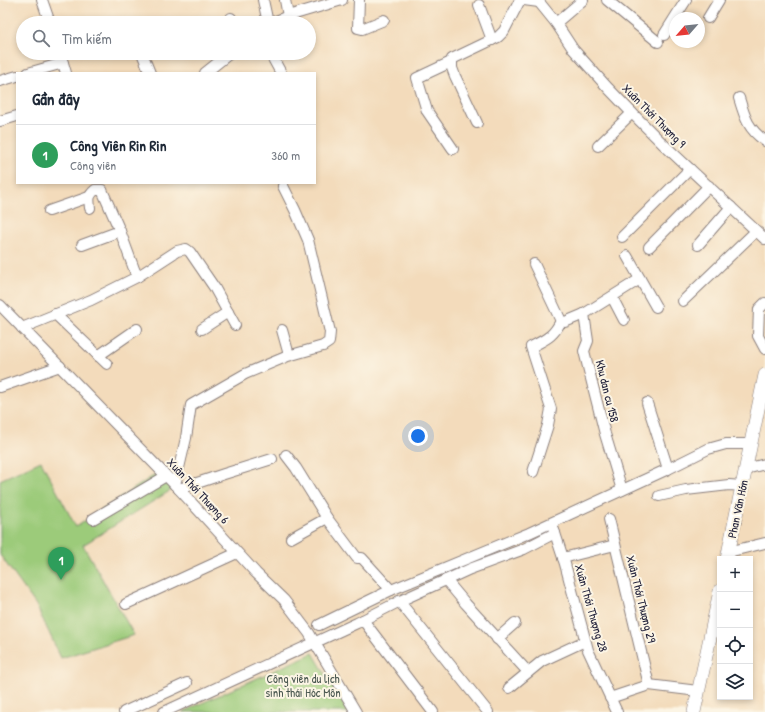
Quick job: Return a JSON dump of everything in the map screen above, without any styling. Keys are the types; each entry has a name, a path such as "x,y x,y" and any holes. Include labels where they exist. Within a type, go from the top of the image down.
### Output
{"main road":[{"name":"Phan Văn Hớn","path":"728,556 765,375"},
{"path":"694,712 720,592"}],"street":[{"path":"42,0 48,16"},
{"path":"263,0 267,16"},
{"path":"285,0 288,16 318,4 342,0"},
{"path":"359,0 358,28 384,20"},
{"path":"453,149 427,111 417,78 498,37 504,31 520,0"},
{"path":"524,0 540,1"},
{"path":"556,23 583,0"},
{"path":"607,0 661,38 686,0"},
{"path":"708,18 719,0"},
{"name":"Xuân Thới Thượng 9","path":"540,1 573,49 590,69 632,113 765,239"},
{"path":"479,5 492,40"},
{"path":"30,72 57,60"},
{"path":"62,60 66,72"},
{"path":"145,60 150,72"},
{"path":"206,72 221,60"},
{"path":"274,60 280,72"},
{"path":"451,62 455,76 477,123"},
{"path":"0,81 16,76"},
{"path":"739,98 748,125 765,141"},
{"path":"598,146 632,113"},
{"path":"0,121 16,116"},
{"path":"622,237 690,169"},
{"path":"272,459 177,487 191,405 245,374 289,356 322,346 329,342 330,332 308,240 283,186"},
{"path":"649,248 709,186"},
{"path":"49,211 89,197 95,190 102,190 120,231 137,277"},
{"path":"89,197 90,208"},
{"path":"698,245 731,207"},
{"path":"82,245 120,231"},
{"path":"682,301 756,231"},
{"path":"22,328 91,300 137,277 177,251 186,249 190,252 214,286 235,325"},
{"path":"627,256 656,307"},
{"path":"534,264 561,321"},
{"path":"561,321 565,322 584,314 640,279"},
{"path":"612,297 624,320"},
{"path":"765,303 759,309 758,336 765,348"},
{"name":"Xuân Thới Thượng 6","path":"0,305 177,487 256,573 284,600 309,633 356,712"},
{"path":"202,329 228,312"},
{"path":"55,314 107,364"},
{"name":"Khu dan cu 158","path":"584,314 588,341 584,351 605,434 622,490"},
{"path":"533,472 548,425 550,409 531,347 549,337 561,321"},
{"path":"98,356 137,329"},
{"path":"282,330 289,356"},
{"path":"0,387 60,366"},
{"path":"647,404 668,469"},
{"path":"319,625 392,590 551,523 708,449 726,444 765,464"},
{"path":"286,455 296,468 327,518 357,558 362,558 392,590"},
{"path":"93,519 166,476"},
{"path":"659,496 686,490 729,485 742,486"},
{"path":"291,538 327,518"},
{"name":"Xuân Thới Thượng 29","path":"609,518 649,685"},
{"name":"Xuân Thới Thượng 28","path":"551,523 563,558 588,650 617,712"},
{"path":"164,712 470,569 524,549 555,533"},
{"path":"728,556 765,543"},
{"path":"563,558 615,545"},
{"path":"126,604 237,553"},
{"path":"446,580 528,672"},
{"path":"404,585 410,597"},
{"path":"400,602 488,712"},
{"path":"363,620 433,712"},
{"path":"497,639 515,623"},
{"path":"509,688 542,661 585,641"},
{"path":"124,712 187,683"},
{"path":"610,698 649,685 698,691"}],"green space":[{"path":"41,461 76,527 159,472 173,489 83,545 134,635 61,658 36,605 0,555 0,480"},
{"name":"Công viên du lịch sinh thái Hóc Môn","path":"313,653 348,712 182,712"}],"place":[{"name":"Công Viên Rin Rin","path":"61,580"}]}
